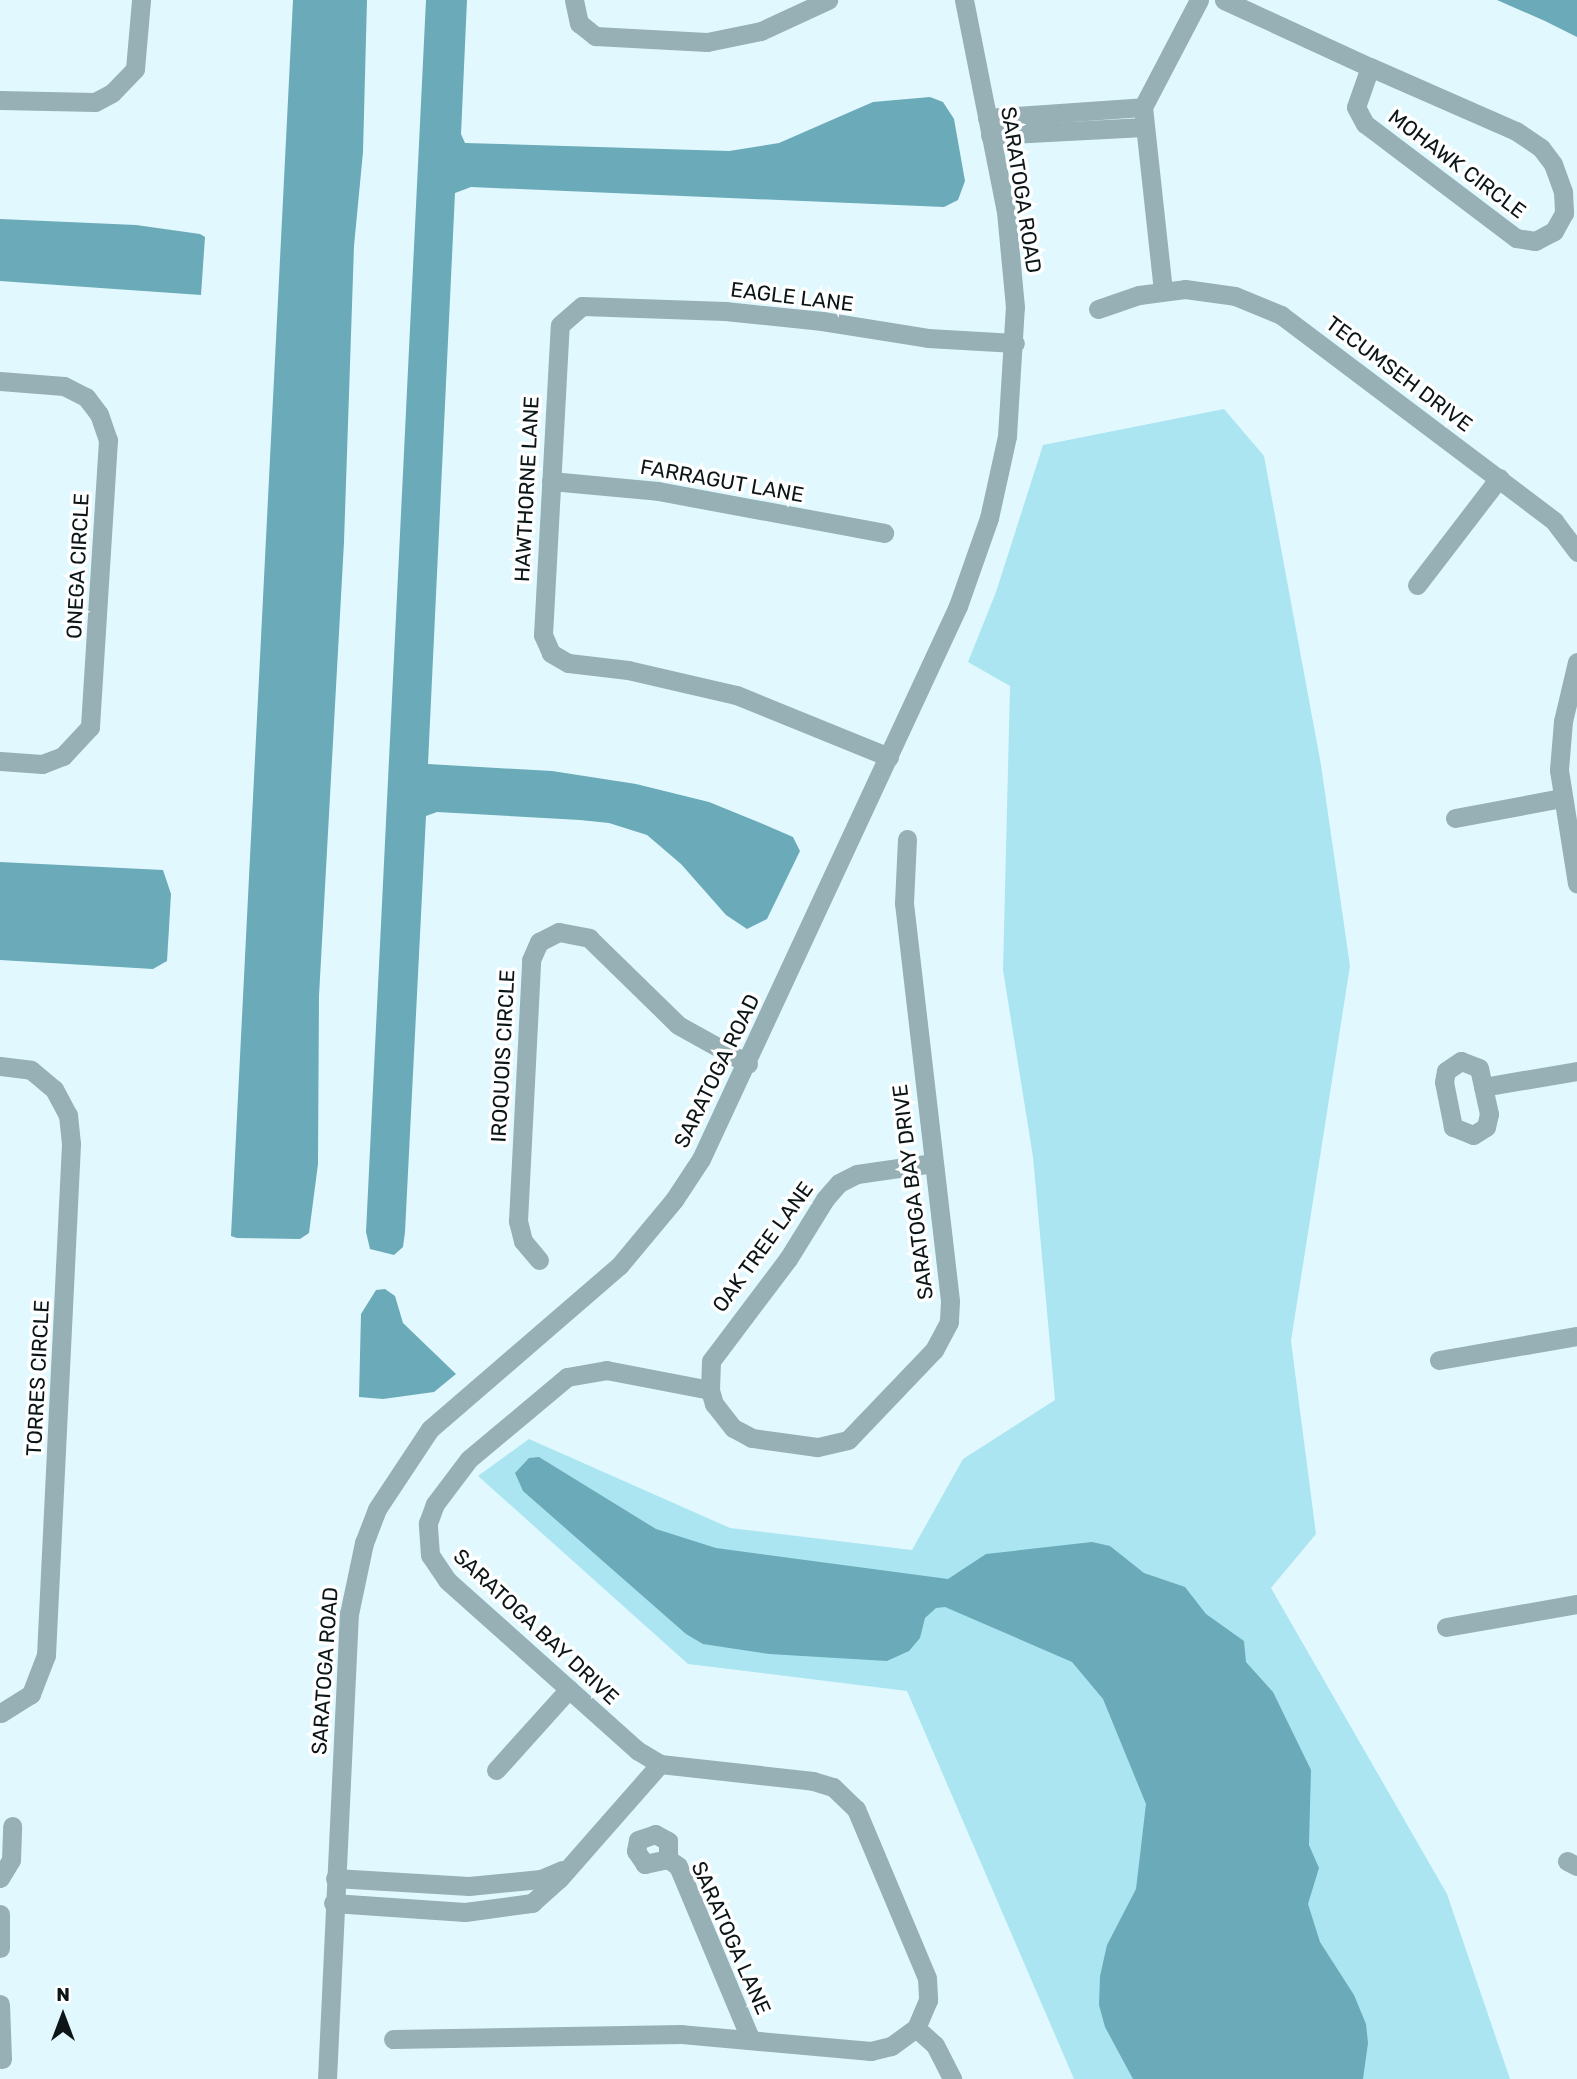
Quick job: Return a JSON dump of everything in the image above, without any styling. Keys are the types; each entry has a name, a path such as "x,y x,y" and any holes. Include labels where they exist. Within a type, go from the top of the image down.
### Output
{"street":[{"path":"0,100 85,103 112,93 135,69 141,0"},
{"path":"574,0 579,23 595,36 708,42 761,31 828,0"},
{"name":"SARATOGA ROAD","path":"327,2079 333,1903 349,1614 360,1555 377,1509 407,1457 430,1429 587,1296 648,1234 701,1159 748,1064 958,606 989,517 1007,436 1015,344 1012,259 964,0"},
{"path":"1163,291 1143,117 1199,0"},
{"name":"MOHAWK CIRCLE","path":"1224,0 1516,131 1541,148 1553,164 1563,192 1564,213 1554,231 1535,241 1516,238 1365,124 1356,107 1370,67"},
{"path":"988,127 1143,117"},
{"name":"TECUMSEH DRIVE","path":"1098,309 1163,291 1235,296 1281,315 1554,521 1577,552"},
{"name":"EAGLE LANE","path":"565,316 582,306 725,312 928,338 1015,344"},
{"name":"HAWTHORNE LANE","path":"565,316 558,335 543,635 559,660 676,679 736,695 889,757"},
{"name":"ONEGA CIRCLE","path":"0,381 65,386 86,397 99,414 108,440 90,727 72,749 42,764 0,761"},
{"path":"1417,585 1499,478"},
{"name":"FARRAGUT LANE","path":"551,481 658,491 884,534"},
{"path":"1577,662 1560,740 1562,798 1577,884"},
{"path":"1455,818 1562,798"},
{"name":"SARATOGA BAY DRIVE","path":"907,839 904,903 949,1322 934,1350 892,1391 864,1427 848,1440 828,1446 752,1437 726,1421 709,1390 606,1370 567,1377 469,1459 431,1513 427,1544 440,1573 638,1751 660,1764 813,1781 833,1787 850,1800 927,1978 928,2000 916,2028"},
{"name":"IROQUOIS CIRCLE","path":"539,1260 523,1241 518,1221 531,960 539,942 549,934 569,932 599,944 678,1025 748,1064"},
{"name":"TORRES CIRCLE","path":"0,1066 31,1070 54,1088 68,1115 71,1144 46,1655 31,1694 0,1713"},
{"path":"1483,1087 1577,1071"},
{"name":"OAK TREE LANE","path":"709,1390 716,1351 788,1259 831,1190 858,1174 933,1163"},
{"path":"1439,1360 1577,1336"},
{"path":"1446,1627 1577,1604"},
{"path":"496,1770 569,1689"},
{"path":"333,1903 466,1912 533,1903 660,1764"},
{"path":"0,1878 11,1860 12,1826"},
{"name":"SARATOGA LANE","path":"668,1859 678,1866 750,2038"},
{"path":"335,1878 469,1886 541,1880 566,1869"},
{"path":"0,1914 0,1948"},
{"path":"0,2004 2,2059"},
{"path":"393,2039 470,2040 611,2033 750,2038 871,2051 891,2046 916,2028 935,2045 952,2079"}],"shaded area":[{"path":"293,0 367,0 363,152 354,246 344,542 319,996 318,1164 309,1233 300,1239 237,1238 231,1236"},
{"path":"426,0 467,0 461,134 465,143 729,151 779,143 873,102 930,97 943,102 954,119 965,181 958,200 944,207 471,187 455,193 428,764 552,771 636,784 709,802 763,824 793,837 800,851 767,919 747,929 726,915 681,864 647,835 609,823 580,820 437,812 426,816 405,1232 403,1247 394,1255 370,1249 366,1232"},
{"path":"1497,0 1577,0 1577,37 1545,21"},
{"path":"0,219 136,225 200,234 205,237 201,295 0,281"},
{"path":"1224,409 1264,456 1321,765 1350,966 1291,1341 1316,1534 1271,1588 1447,1894 1510,2079 1074,2079 907,1691 688,1664 478,1476 529,1439 730,1528 912,1550 963,1459 1055,1400 1033,1157 1003,970 1010,686 968,662 996,592 1043,445"},
{"path":"0,862 163,870 171,894 167,961 153,969 0,960"},
{"path":"385,1289 395,1296 403,1323 456,1374 434,1392 383,1399 359,1397 361,1314 376,1290"},
{"path":"539,1457 656,1529 716,1548 948,1579 986,1554 1092,1542 1110,1546 1144,1573 1185,1587 1206,1614 1244,1641 1246,1662 1273,1692 1311,1770 1309,1845 1319,1868 1308,1904 1320,1942 1354,1995 1366,2024 1368,2043 1363,2079 1133,2079 1105,2027 1099,2005 1100,1976 1107,1945 1136,1889 1146,1804 1103,1699 1072,1662 945,1607 936,1608 925,1618 920,1638 909,1651 887,1661 769,1654 703,1644 686,1634 523,1491 515,1473 529,1458"}]}
